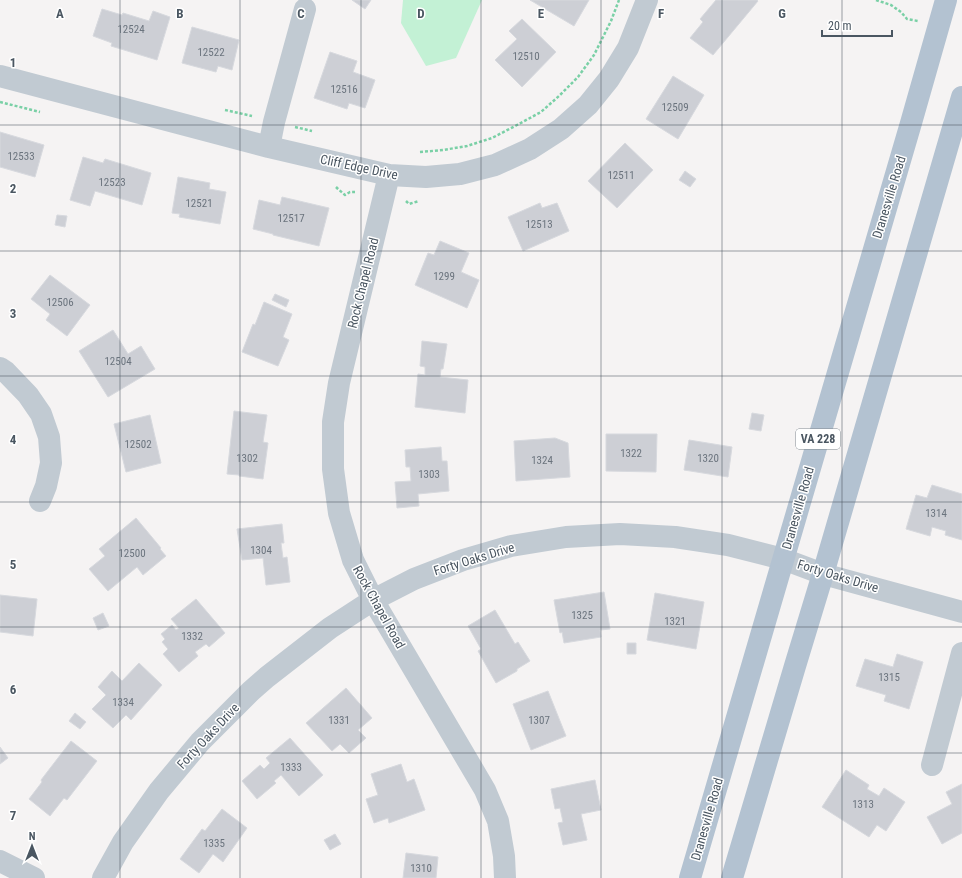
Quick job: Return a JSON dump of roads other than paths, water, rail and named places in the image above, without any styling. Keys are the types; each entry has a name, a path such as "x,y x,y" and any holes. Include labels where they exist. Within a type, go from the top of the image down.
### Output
{"main road":[{"name":"Dranesville Road","path":"690,878 946,0"},
{"name":"VA 228","path":"732,878 823,574 962,97"}],"street":[{"name":"Cliff Edge Drive","path":"0,76 269,147 389,175 426,177 460,174 495,164 530,149 561,129 588,105 609,79 628,48 647,0"},
{"path":"269,147 274,122 305,9"},
{"name":"Rock Chapel Road","path":"389,175 339,383 333,422 333,469 339,513 353,560 373,600 485,790 498,821 504,856 505,878"},
{"path":"0,368 6,372 28,395 41,414 49,437 51,463 46,486 40,501"},
{"name":"Forty Oaks Drive","path":"103,878 123,842 159,791 200,742 251,691 330,628 373,600 414,579 463,560 512,546 566,537 620,534 675,537 728,545 783,559 823,574 962,612"},
{"path":"932,765 962,653"},
{"path":"0,861 34,878"}]}
